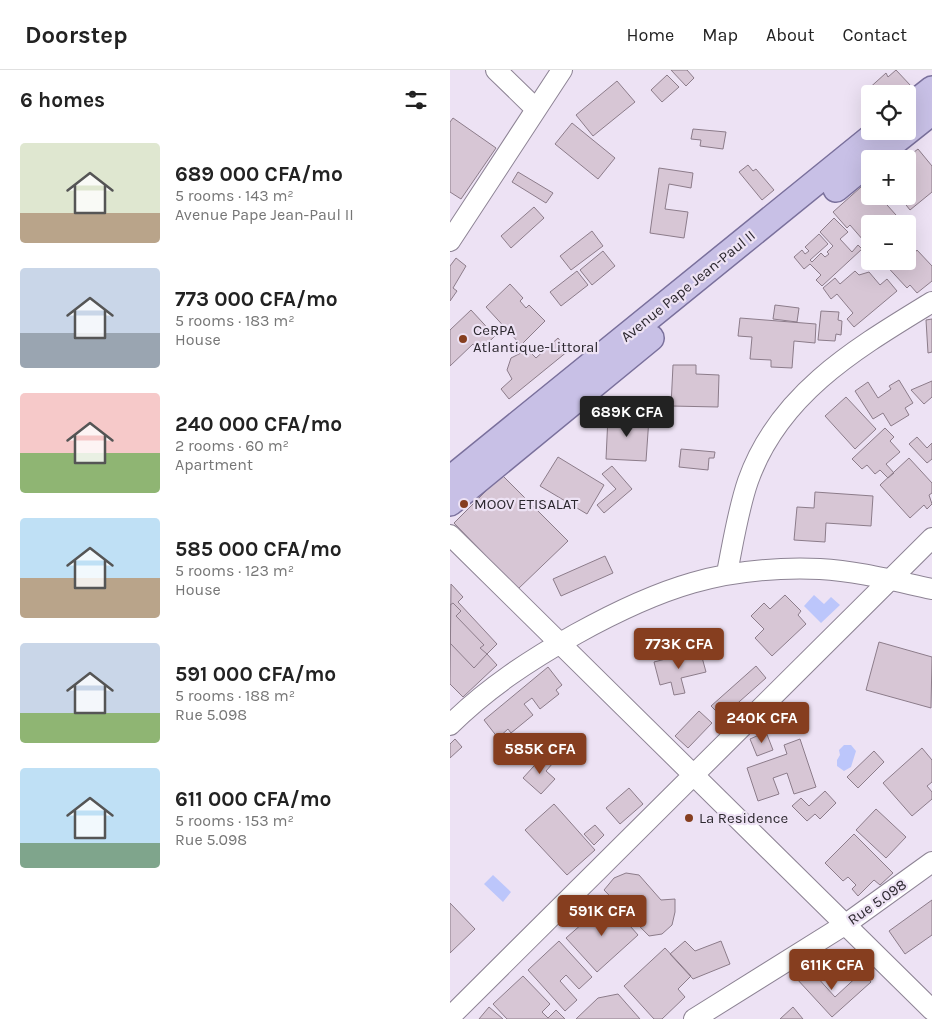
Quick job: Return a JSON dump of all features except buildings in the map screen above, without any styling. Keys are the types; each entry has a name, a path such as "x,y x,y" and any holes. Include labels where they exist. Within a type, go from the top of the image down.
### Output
{"main road":[{"path":"916,102 932,89"},
{"path":"884,150 932,112"},
{"name":"Avenue Pape Jean-Paul II","path":"450,479 868,140"},
{"name":"Avenue Pape Jean-Paul II","path":"450,503 861,168"}],"street":[{"path":"496,70 536,109"},
{"path":"450,241 562,70"},
{"path":"727,573 748,481 760,452 776,426 792,405 837,363 862,345 932,302"},
{"path":"450,535 932,1010"},
{"path":"450,1017 932,538"},
{"path":"450,725 506,678 560,643 624,607 658,593 727,573 821,569 932,589"},
{"name":"Rue 5.098","path":"694,1019 846,924 932,862"}],"water":[{"path":"814,595 824,604 831,597 840,605 821,623 804,606"},
{"path":"844,745 851,745 856,751 851,767 844,771 837,766 837,760 840,755 839,750"},
{"path":"493,875 511,892 503,902 484,884"}],"place":[{"name":"CeRPA Atlantique-Littoral","path":"463,339"},
{"name":"MOOV ETISALAT","path":"464,504"},
{"name":"La Residence","path":"689,818"}]}
